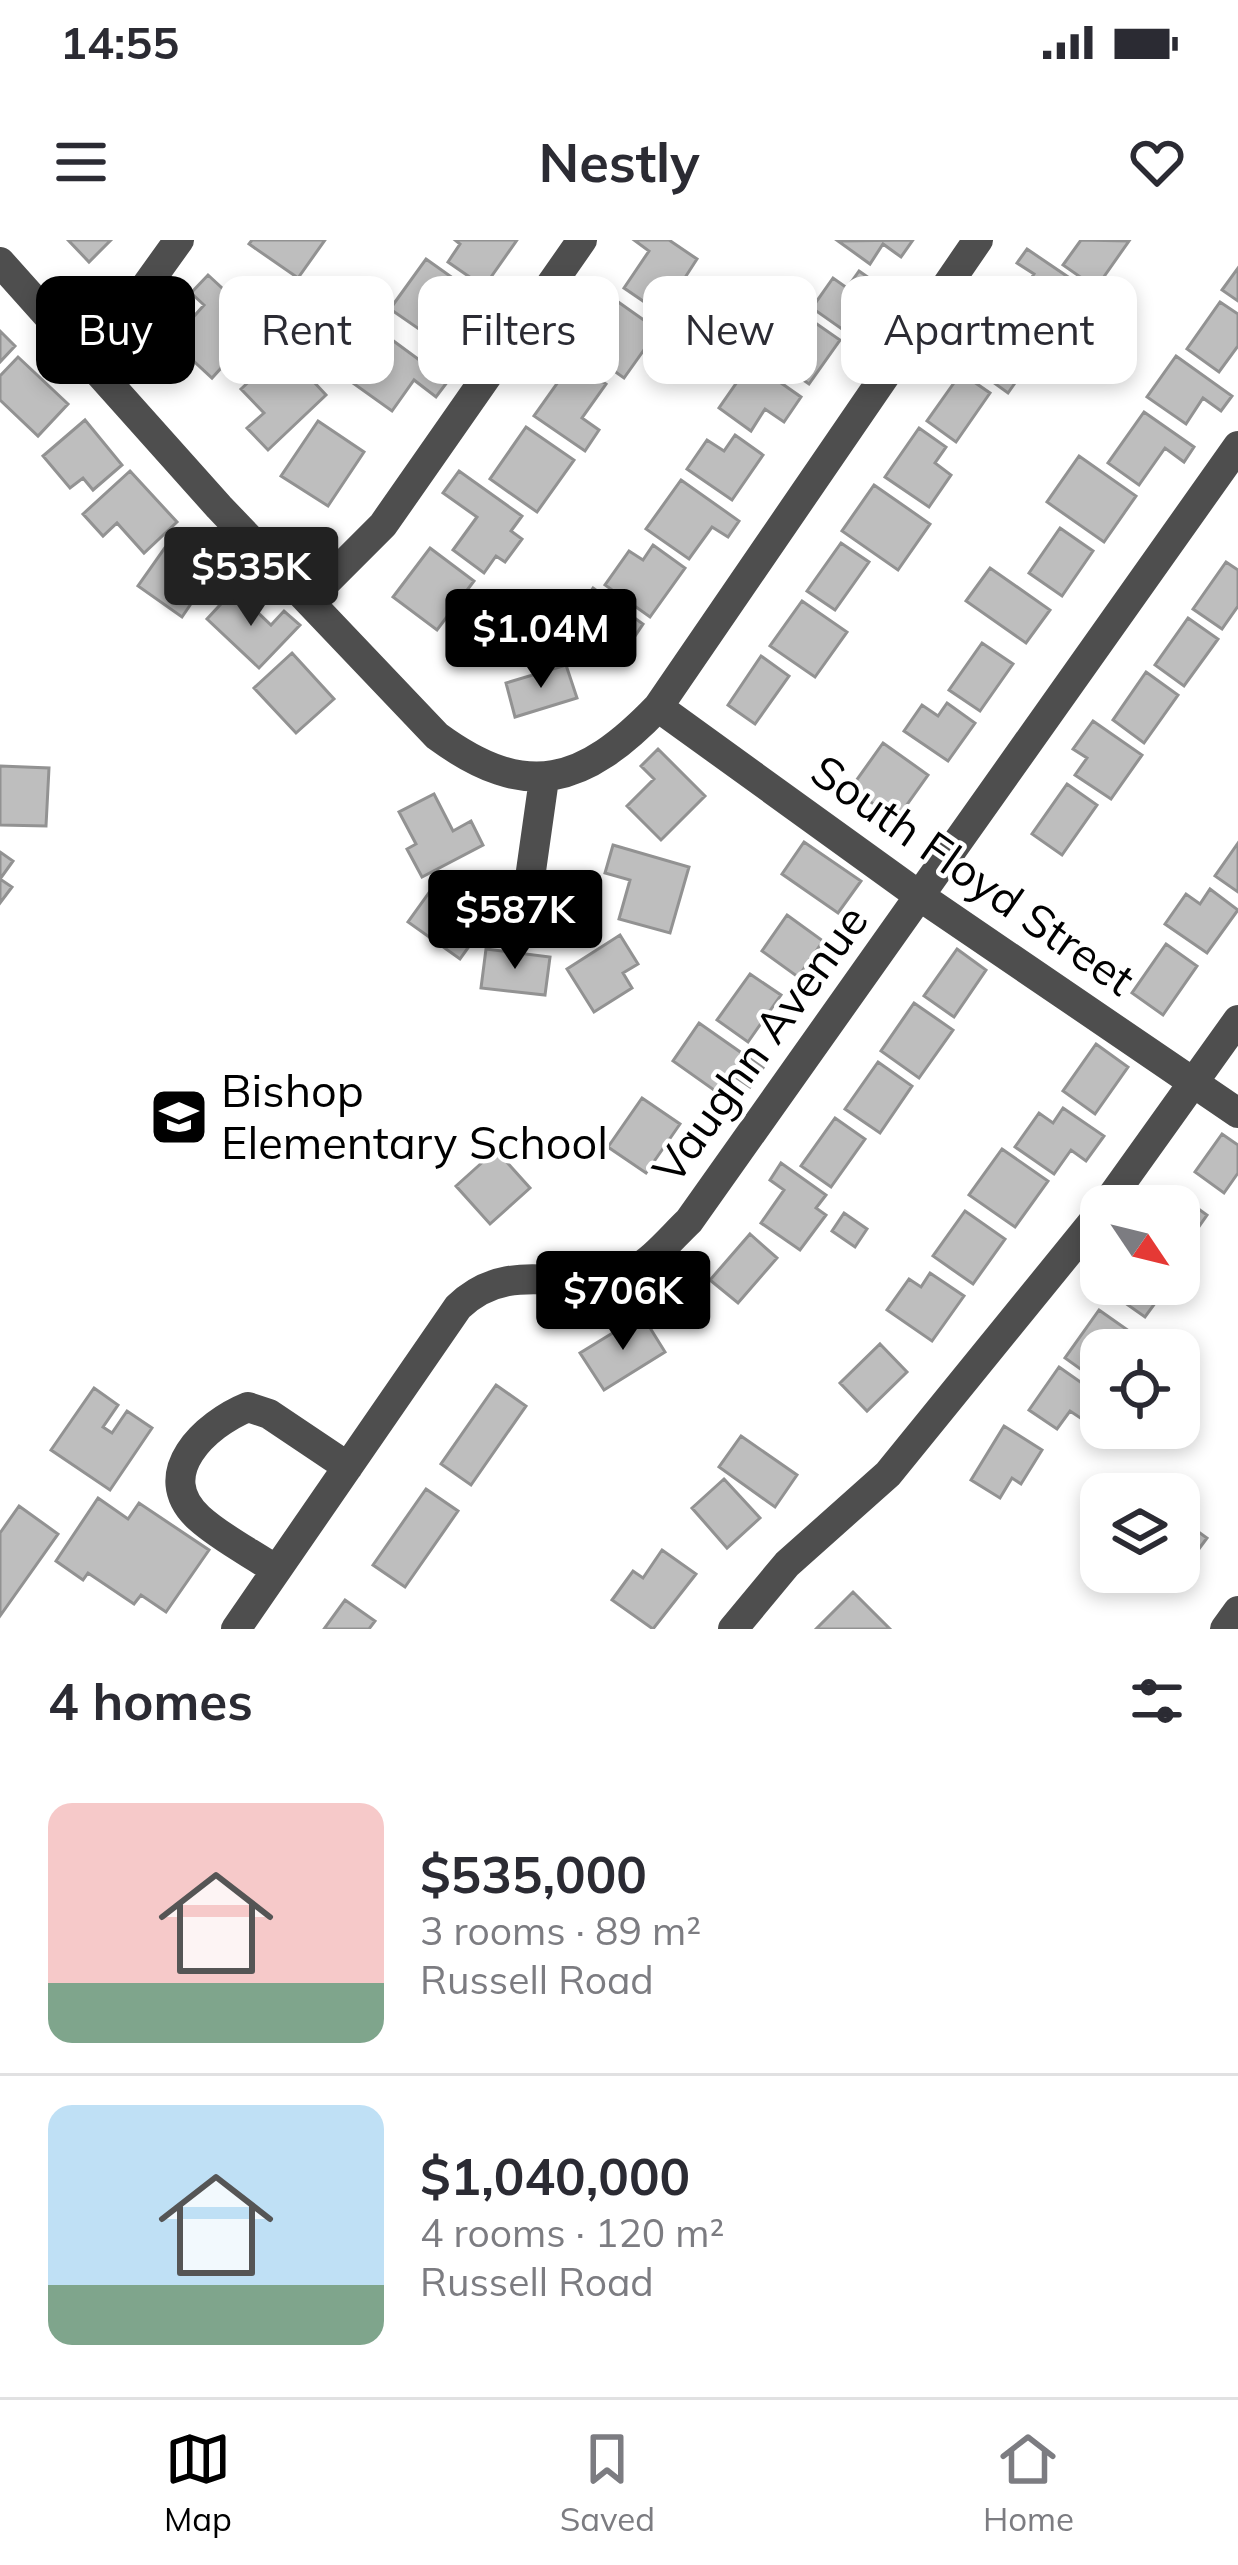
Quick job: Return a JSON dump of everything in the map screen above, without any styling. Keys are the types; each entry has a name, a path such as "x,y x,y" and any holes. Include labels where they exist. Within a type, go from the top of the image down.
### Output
{"street":[{"path":"153,276 179,240"},
{"path":"308,600 383,525 582,240"},
{"path":"108,384 437,736 473,763 523,780 544,779 596,762 658,707 978,240"},
{"path":"0,262 36,303"},
{"name":"Vaughn Avenue","path":"236,1629 458,1307 479,1287 527,1277 635,1270 689,1221 1238,446"},
{"name":"South Floyd Street","path":"658,707 921,897 1238,1113"},
{"path":"529,885 544,779"},
{"path":"1121,1185 1238,1020"},
{"path":"733,1629 787,1564 874,1488 954,1400 1080,1238"},
{"path":"276,1570 189,1506 179,1485 185,1458 200,1434 248,1407 269,1414 348,1466"},
{"path":"1225,1629 1238,1611"}],"building":[{"path":"68,240 111,240 89,262"},
{"path":"252,240 325,240 299,276 249,244"},
{"path":"455,240 517,240 492,276 468,276 448,262 460,244"},
{"path":"634,240 669,240 697,259 686,276 643,276 643,301 624,288 649,251"},
{"path":"913,240 901,257 883,244 870,264 838,241"},
{"path":"1081,240 1129,241 1104,276 1079,276 1063,265"},
{"path":"1027,249 1067,276 1033,276 1017,263"},
{"path":"426,259 450,276 418,276 418,328 394,312 394,303"},
{"path":"1238,268 1238,301 1222,290"},
{"path":"208,275 219,285 219,370 212,378 195,362 195,315 204,305 195,297 195,289"},
{"path":"833,278 841,284 841,328 817,312 817,301"},
{"path":"1220,302 1238,314 1238,346 1219,372 1187,349"},
{"path":"619,303 643,319 643,351 624,378 619,374"},
{"path":"817,324 840,340 817,373"},
{"path":"0,331 15,346 0,362"},
{"path":"394,341 418,359 418,383 414,380 392,411 354,384 394,384"},
{"path":"1176,356 1232,396 1221,411 1203,398 1186,424 1147,397"},
{"path":"18,357 36,374 36,384 47,384 68,404 38,436 0,400 0,376"},
{"path":"246,384 316,384 326,395 268,450 247,428 264,413 241,389"},
{"path":"419,384 446,384 436,397"},
{"path":"557,384 606,384 582,418 599,430 585,451 534,416"},
{"path":"736,384 782,384 801,397 784,422 765,409 751,431 719,408"},
{"path":"953,384 977,384 990,393 956,442 927,421"},
{"path":"1144,412 1194,447 1184,462 1165,448 1139,485 1108,463"},
{"path":"85,420 122,465 93,490 83,478 70,488 43,456"},
{"path":"318,421 364,452 328,506 281,476"},
{"path":"526,427 574,460 537,512 490,479"},
{"path":"919,428 946,447 935,463 951,475 929,507 885,477"},
{"path":"735,435 763,455 732,500 687,469 707,440 724,451"},
{"path":"1079,456 1136,496 1104,542 1047,502"},
{"path":"130,471 177,522 144,553 117,523 103,536 83,514"},
{"path":"459,471 522,516 511,531 522,539 505,562 496,556 484,573 453,550 477,517 443,493"},
{"path":"681,480 739,521 728,537 712,527 689,559 646,529"},
{"path":"874,485 930,524 898,570 842,531"},
{"path":"1060,528 1093,551 1062,596 1029,573"},
{"path":"169,542 216,567 182,617 138,586"},
{"path":"841,543 869,562 835,610 807,591"},
{"path":"653,545 685,568 650,617 605,585 629,551 643,560"},
{"path":"430,548 474,581 437,630 393,597"},
{"path":"1226,562 1238,570 1238,606 1222,629 1193,609"},
{"path":"990,568 1050,610 1026,643 966,601"},
{"path":"593,588 643,624 623,654 606,642 594,659 560,635"},
{"path":"234,590 271,625 284,611 300,625 259,668 207,619"},
{"path":"802,601 847,632 815,677 770,646"},
{"path":"1188,618 1218,639 1184,686 1155,665"},
{"path":"982,643 1013,664 980,711 949,690"},
{"path":"292,653 334,699 296,733 254,688"},
{"path":"761,656 789,676 755,724 728,705"},
{"path":"566,665 577,698 515,717 506,683"},
{"path":"1146,672 1178,695 1144,743 1113,720"},
{"path":"947,703 975,723 948,761 904,731 922,705 938,716"},
{"path":"1093,721 1142,755 1111,799 1075,775 1087,758 1073,749"},
{"path":"883,743 928,775 896,820 851,788"},
{"path":"658,749 705,796 661,840 627,806 654,779 641,766"},
{"path":"0,766 49,768 46,826 0,825"},
{"path":"1067,784 1097,805 1062,855 1032,834"},
{"path":"434,794 453,831 471,821 483,845 422,877 407,849 416,844 399,812"},
{"path":"804,842 861,881 838,913 782,874"},
{"path":"1238,843 1238,892 1215,876"},
{"path":"613,845 689,867 670,933 619,919 630,880 605,873"},
{"path":"0,852 13,861 0,879"},
{"path":"441,876 476,900 487,885 504,898 460,959 408,922"},
{"path":"0,879 12,887 0,903"},
{"path":"1210,889 1238,910 1207,953 1165,924 1186,894 1200,904"},
{"path":"787,915 823,941 798,977 762,951"},
{"path":"620,935 638,964 623,973 632,988 594,1012 567,969"},
{"path":"1166,944 1197,966 1163,1015 1132,993"},
{"path":"486,949 550,957 545,995 481,988"},
{"path":"957,949 986,970 954,1017 924,996"},
{"path":"750,974 781,995 748,1042 717,1020"},
{"path":"914,1003 953,1030 919,1078 881,1051"},
{"path":"699,1023 763,1068 750,1087 734,1076 721,1095 673,1061"},
{"path":"1096,1044 1128,1067 1095,1114 1063,1091"},
{"path":"878,1062 912,1086 880,1133 845,1109"},
{"path":"642,1098 680,1124 646,1173 608,1147"},
{"path":"1063,1108 1104,1136 1086,1161 1071,1150 1054,1174 1015,1147 1039,1113 1053,1123"},
{"path":"835,1118 865,1139 831,1187 801,1166"},
{"path":"1222,1134 1238,1145 1238,1173 1224,1193 1195,1172"},
{"path":"1002,1149 1048,1181 1015,1227 969,1195"},
{"path":"496,1150 530,1188 490,1224 456,1186"},
{"path":"781,1163 826,1195 816,1208 826,1215 800,1250 761,1223 784,1190 770,1180"},
{"path":"965,1211 1005,1239 973,1284 933,1256"},
{"path":"844,1213 867,1229 855,1247 832,1231"},
{"path":"750,1234 777,1258 738,1303 710,1280"},
{"path":"930,1273 964,1296 932,1341 887,1310 909,1279 921,1287"},
{"path":"1128,1305 1154,1305 1145,1317"},
{"path":"1099,1310 1126,1329 1086,1329"},
{"path":"642,1315 665,1352 604,1390 580,1353"},
{"path":"1080,1337 1080,1369 1065,1358"},
{"path":"880,1344 907,1372 867,1411 840,1383"},
{"path":"1059,1367 1080,1382 1080,1418 1070,1411 1057,1429 1029,1410"},
{"path":"496,1385 526,1406 471,1485 441,1464"},
{"path":"94,1388 118,1405 103,1427 112,1433 127,1411 152,1428 110,1490 51,1450"},
{"path":"1004,1426 1042,1450 1021,1484 1012,1478 1000,1498 971,1480"},
{"path":"741,1436 797,1475 775,1507 719,1467"},
{"path":"724,1479 760,1518 727,1548 692,1508"},
{"path":"426,1489 458,1511 405,1587 373,1565"},
{"path":"98,1498 128,1519 139,1503 209,1550 166,1612 141,1595 134,1604 88,1573 83,1580 56,1561"},
{"path":"19,1506 58,1534 0,1616 0,1533"},
{"path":"662,1550 696,1574 653,1629 612,1600 633,1571 643,1578"},
{"path":"853,1592 890,1629 816,1629"},
{"path":"345,1600 375,1621 369,1629 324,1629"}],"place":[{"name":"Bishop Elementary School","path":"179,1117"}]}
